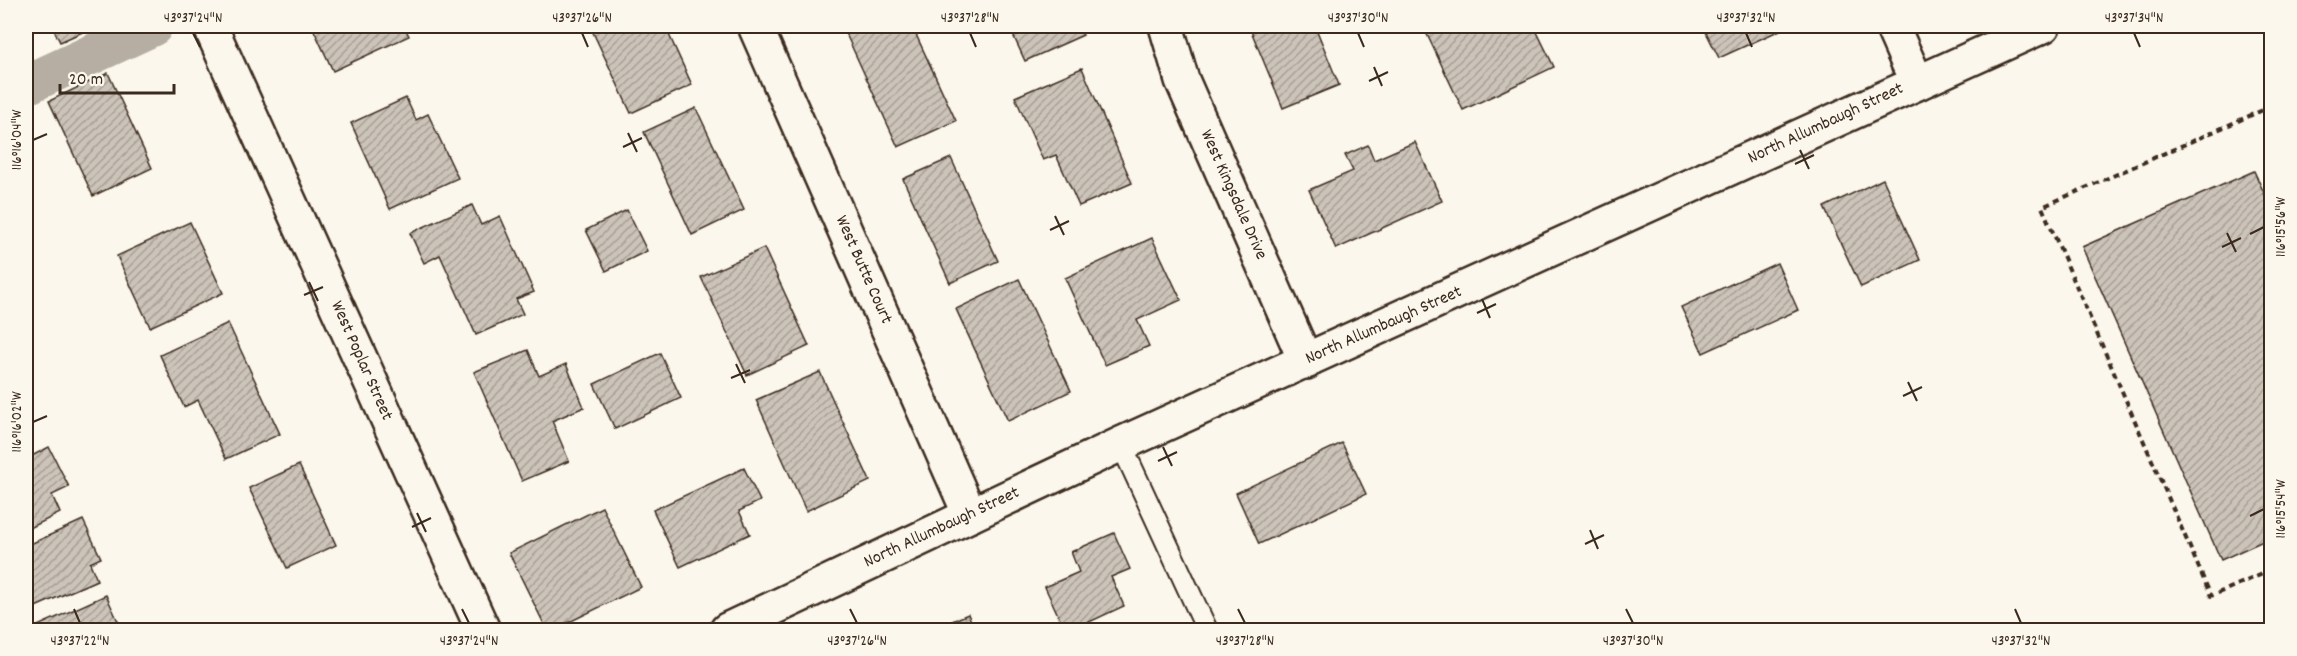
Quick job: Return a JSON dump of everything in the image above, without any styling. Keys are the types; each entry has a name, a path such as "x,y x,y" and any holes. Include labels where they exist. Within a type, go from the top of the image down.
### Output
{"street":[{"name":"West Poplar Street","path":"210,26 483,630"},
{"name":"West Butte Court","path":"755,26 970,515"},
{"name":"West Kingsdale Drive","path":"1166,26 1182,80 1306,362"},
{"path":"1892,26 1917,83"},
{"name":"North Allumbaugh Street","path":"727,630 1121,444 2043,26"}],"lane":[{"path":"1121,444 1208,630"}],"path":[{"path":"2271,106 2042,207 2211,596 2271,570"}],"building":[{"path":"52,26 96,26 60,42"},
{"path":"312,26 404,26 409,36 333,71"},
{"path":"590,26 665,26 692,85 631,113"},
{"path":"864,26 912,26 956,121 898,147 846,34"},
{"path":"1009,26 1079,26 1083,35 1025,61"},
{"path":"1249,26 1315,26 1339,85 1283,108"},
{"path":"1423,26 1534,26 1554,67 1463,110"},
{"path":"1703,26 1789,26 1719,58"},
{"path":"1082,68 1132,183 1079,206 1056,155 1043,160 1015,97"},
{"path":"108,73 152,168 93,196 49,101"},
{"path":"406,98 416,120 428,114 458,178 390,209 351,123"},
{"path":"696,108 744,210 692,235 644,132"},
{"path":"1415,142 1442,201 1336,249 1309,190 1353,171 1345,155 1368,145 1374,160"},
{"path":"951,158 998,261 950,283 903,179"},
{"path":"2254,171 2272,210 2272,537 2221,560 2082,247"},
{"path":"1883,179 1920,260 1861,287 1824,207"},
{"path":"472,205 481,225 500,216 534,292 516,299 523,314 476,335 440,255 424,263 410,233"},
{"path":"627,210 647,251 606,271 586,230"},
{"path":"190,222 223,293 150,327 117,256"},
{"path":"1152,238 1181,300 1137,320 1149,346 1105,365 1065,278"},
{"path":"764,248 809,346 747,375 701,277"},
{"path":"1777,263 1798,310 1703,353 1681,307"},
{"path":"1019,279 1071,391 1008,421 956,309"},
{"path":"228,323 280,434 226,459 198,400 184,407 160,355"},
{"path":"528,350 539,376 566,364 584,407 552,421 569,461 522,481 474,372"},
{"path":"660,353 681,398 615,429 594,384"},
{"path":"820,372 870,481 806,511 756,400"},
{"path":"1342,443 1366,494 1259,544 1236,493"},
{"path":"49,447 69,487 52,495 60,513 26,530 26,459"},
{"path":"299,465 336,545 287,568 249,488"},
{"path":"744,468 760,501 739,511 750,534 680,567 653,510"},
{"path":"602,507 641,587 553,630 547,630 509,553"},
{"path":"83,520 101,558 90,563 97,580 26,611 26,546"},
{"path":"1114,533 1130,569 1111,577 1124,606 1072,630 1065,630 1045,587 1079,572 1071,552"},
{"path":"106,595 122,630 34,630 33,628"},
{"path":"968,614 975,630 932,630"}],"waterway":[{"path":"26,85 153,26"}]}
